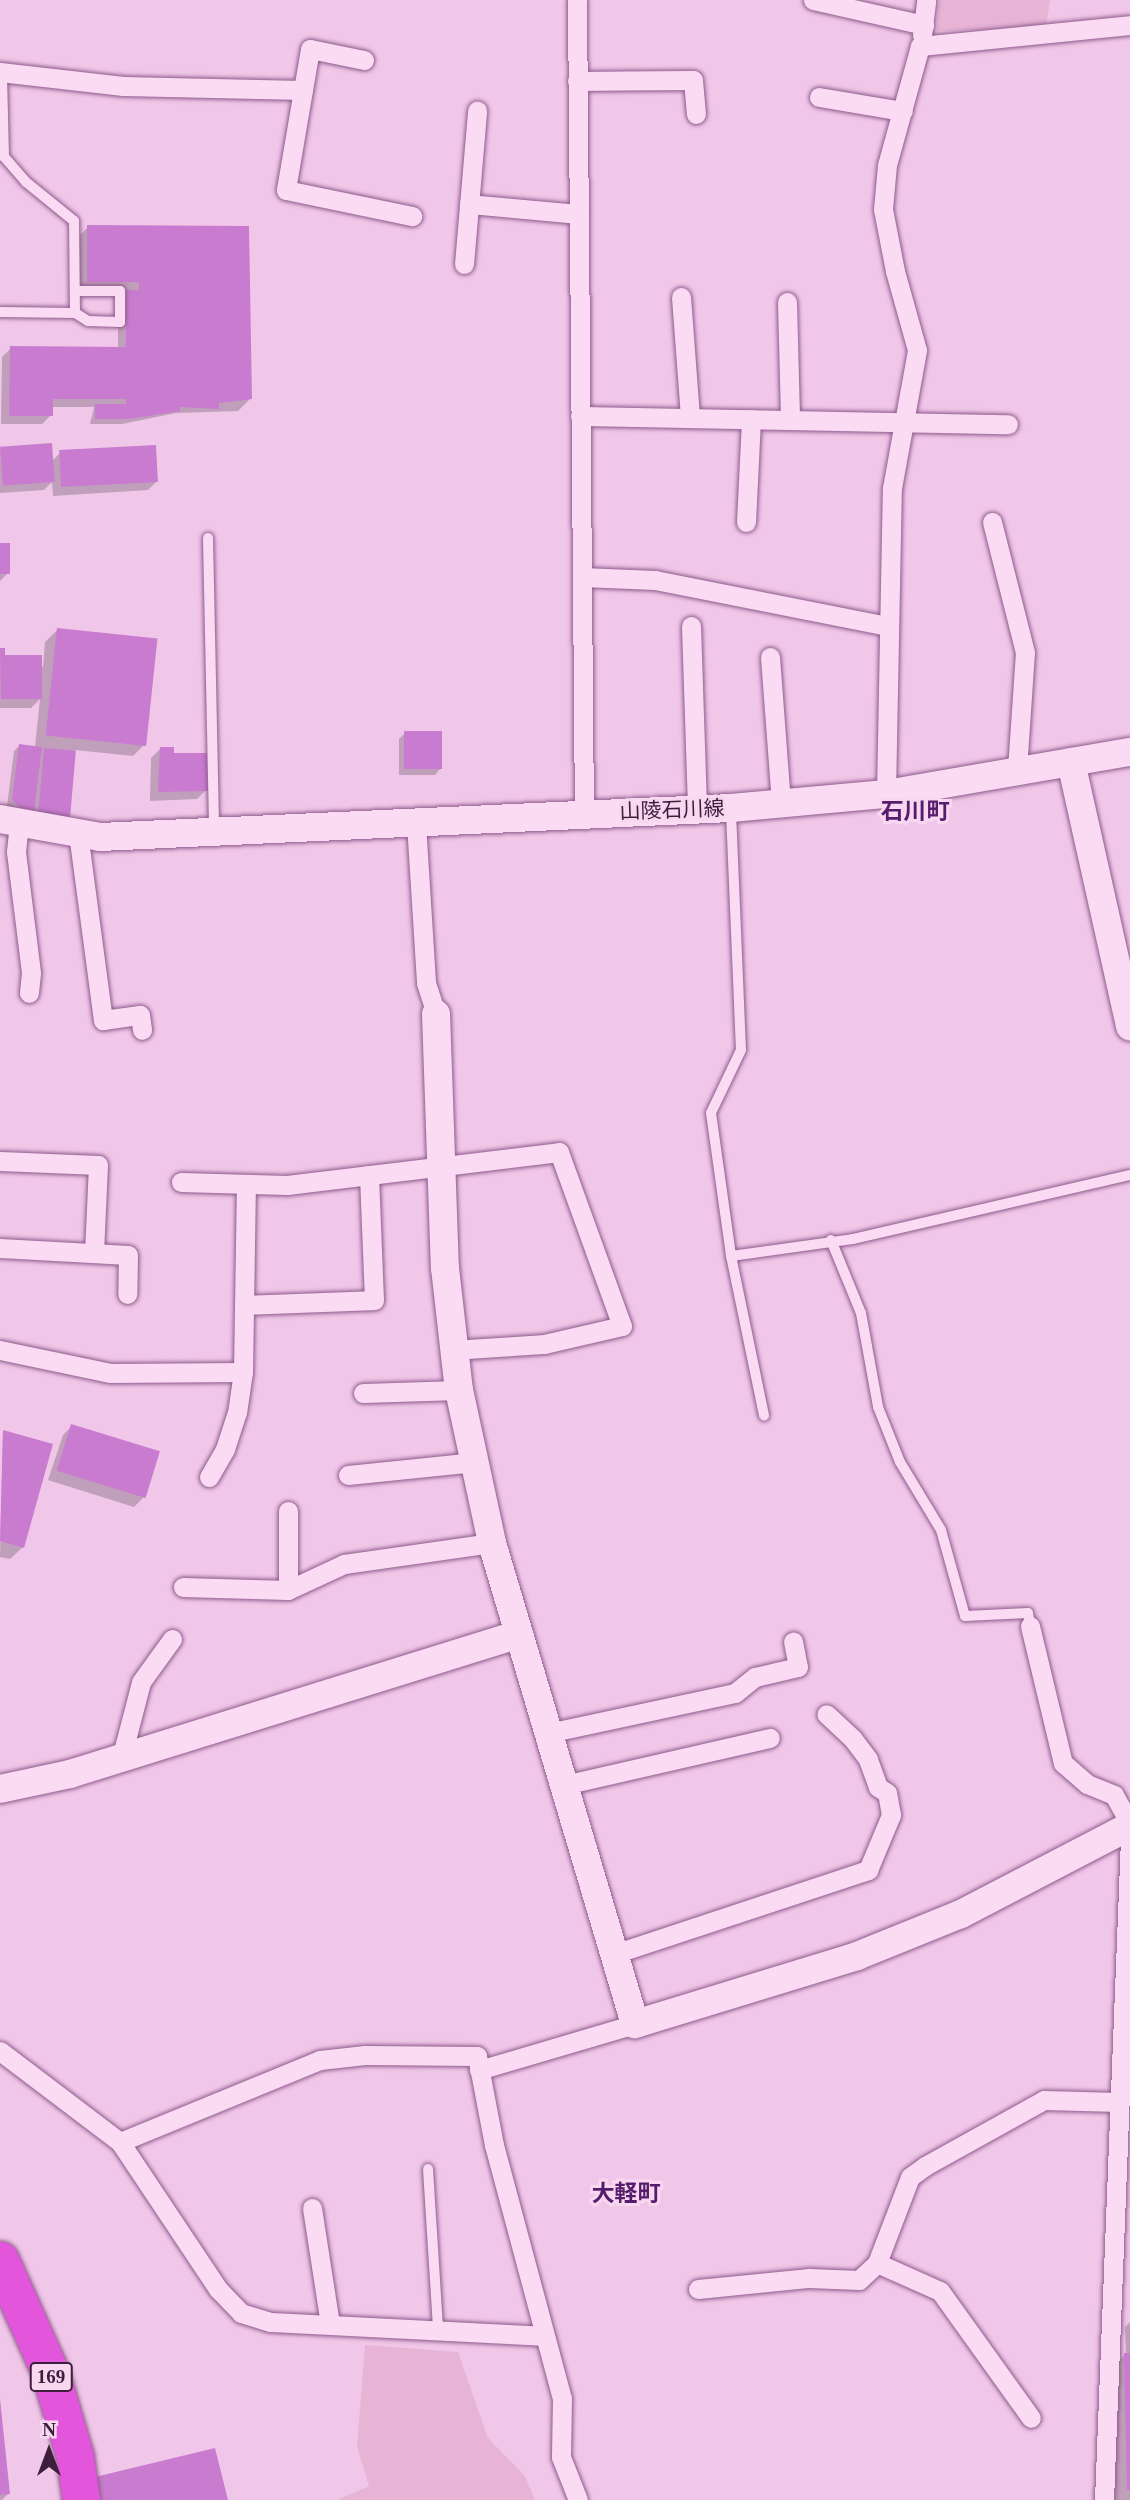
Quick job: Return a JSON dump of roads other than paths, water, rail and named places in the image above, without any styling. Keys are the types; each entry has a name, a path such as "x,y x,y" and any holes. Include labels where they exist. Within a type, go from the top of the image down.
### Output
{"highway":[{"name":"169","path":"0,2260 8,2300 50,2372 75,2458 81,2500"}],"street":[{"path":"577,0 584,814"},
{"path":"813,0 924,25"},
{"path":"886,794 891,488 917,350 894,271 883,209 887,165 920,46 926,0"},
{"path":"920,46 1130,25"},
{"path":"364,60 310,49 286,190 412,216"},
{"path":"1,72 123,86 303,90"},
{"path":"577,81 693,80 696,114"},
{"path":"819,97 903,111"},
{"path":"464,264 477,111"},
{"path":"469,204 578,214"},
{"path":"681,297 690,418"},
{"path":"787,302 790,420"},
{"path":"580,416 1008,425"},
{"path":"746,522 751,419"},
{"path":"992,522 1025,652 1017,769"},
{"path":"582,577 655,580 887,626"},
{"path":"691,626 697,808"},
{"path":"770,657 782,804"},
{"name":"山陵石川線","path":"9,821 100,837 731,808 886,794 1017,769 1130,752"},
{"path":"1071,762 1130,1027"},
{"path":"9,821 16,852 31,973 29,993"},
{"path":"416,822 426,983 436,1014 445,1268 460,1390 492,1543 635,2024"},
{"path":"78,833 103,1020 140,1015 142,1030"},
{"path":"181,1182 246,1185 443,1168 559,1152 622,1326 544,1344 454,1350"},
{"path":"0,1161 99,1165 94,1253"},
{"path":"245,1305 374,1300 369,1175"},
{"path":"209,1478 229,1437 243,1372 246,1185"},
{"path":"0,1248 128,1255 127,1294"},
{"path":"0,1350 110,1373 243,1372"},
{"path":"363,1393 460,1390"},
{"path":"348,1475 475,1462"},
{"path":"288,1511 288,1590"},
{"path":"183,1587 288,1590 344,1564 492,1543"},
{"path":"479,2070 857,1956 938,1923 1130,1825 1114,1795 1087,1783 1063,1763 1030,1626"},
{"path":"0,1789 121,1759 519,1634"},
{"path":"121,1759 141,1682 172,1639"},
{"path":"548,1733 735,1693 755,1677 798,1667 793,1642"},
{"path":"614,1954 868,1870 891,1815 887,1793 878,1787 868,1759 852,1738 827,1714"},
{"path":"564,1785 770,1738"},
{"path":"1104,2500 1130,1839"},
{"path":"0,2052 120,2142 218,2289 241,2313 271,2322 438,2328 543,2336"},
{"path":"120,2142 320,2060 365,2054 477,2056 543,2336 562,2398 561,2457 578,2500"},
{"path":"698,2289 809,2278 859,2280 877,2263 910,2177 925,2166 1044,2100 1119,2102"},
{"path":"312,2208 330,2324"},
{"path":"877,2263 940,2291 1031,2417"}],"lane":[{"path":"1,72 4,157 26,182 74,220 75,313"},
{"path":"0,312 75,313 88,321 120,322 120,291 75,291"},
{"path":"208,538 214,831"},
{"path":"731,808 741,1050 711,1112 731,1256 764,1416"},
{"path":"731,1256 831,1241 1130,1175"},
{"path":"831,1241 861,1314 878,1407 900,1462 941,1531 965,1616 1028,1613 1030,1626"},
{"path":"428,2169 438,2328"}],"district":[{"name":"石川町","path":"915,812"},
{"name":"大軽町","path":"626,2194"}]}
